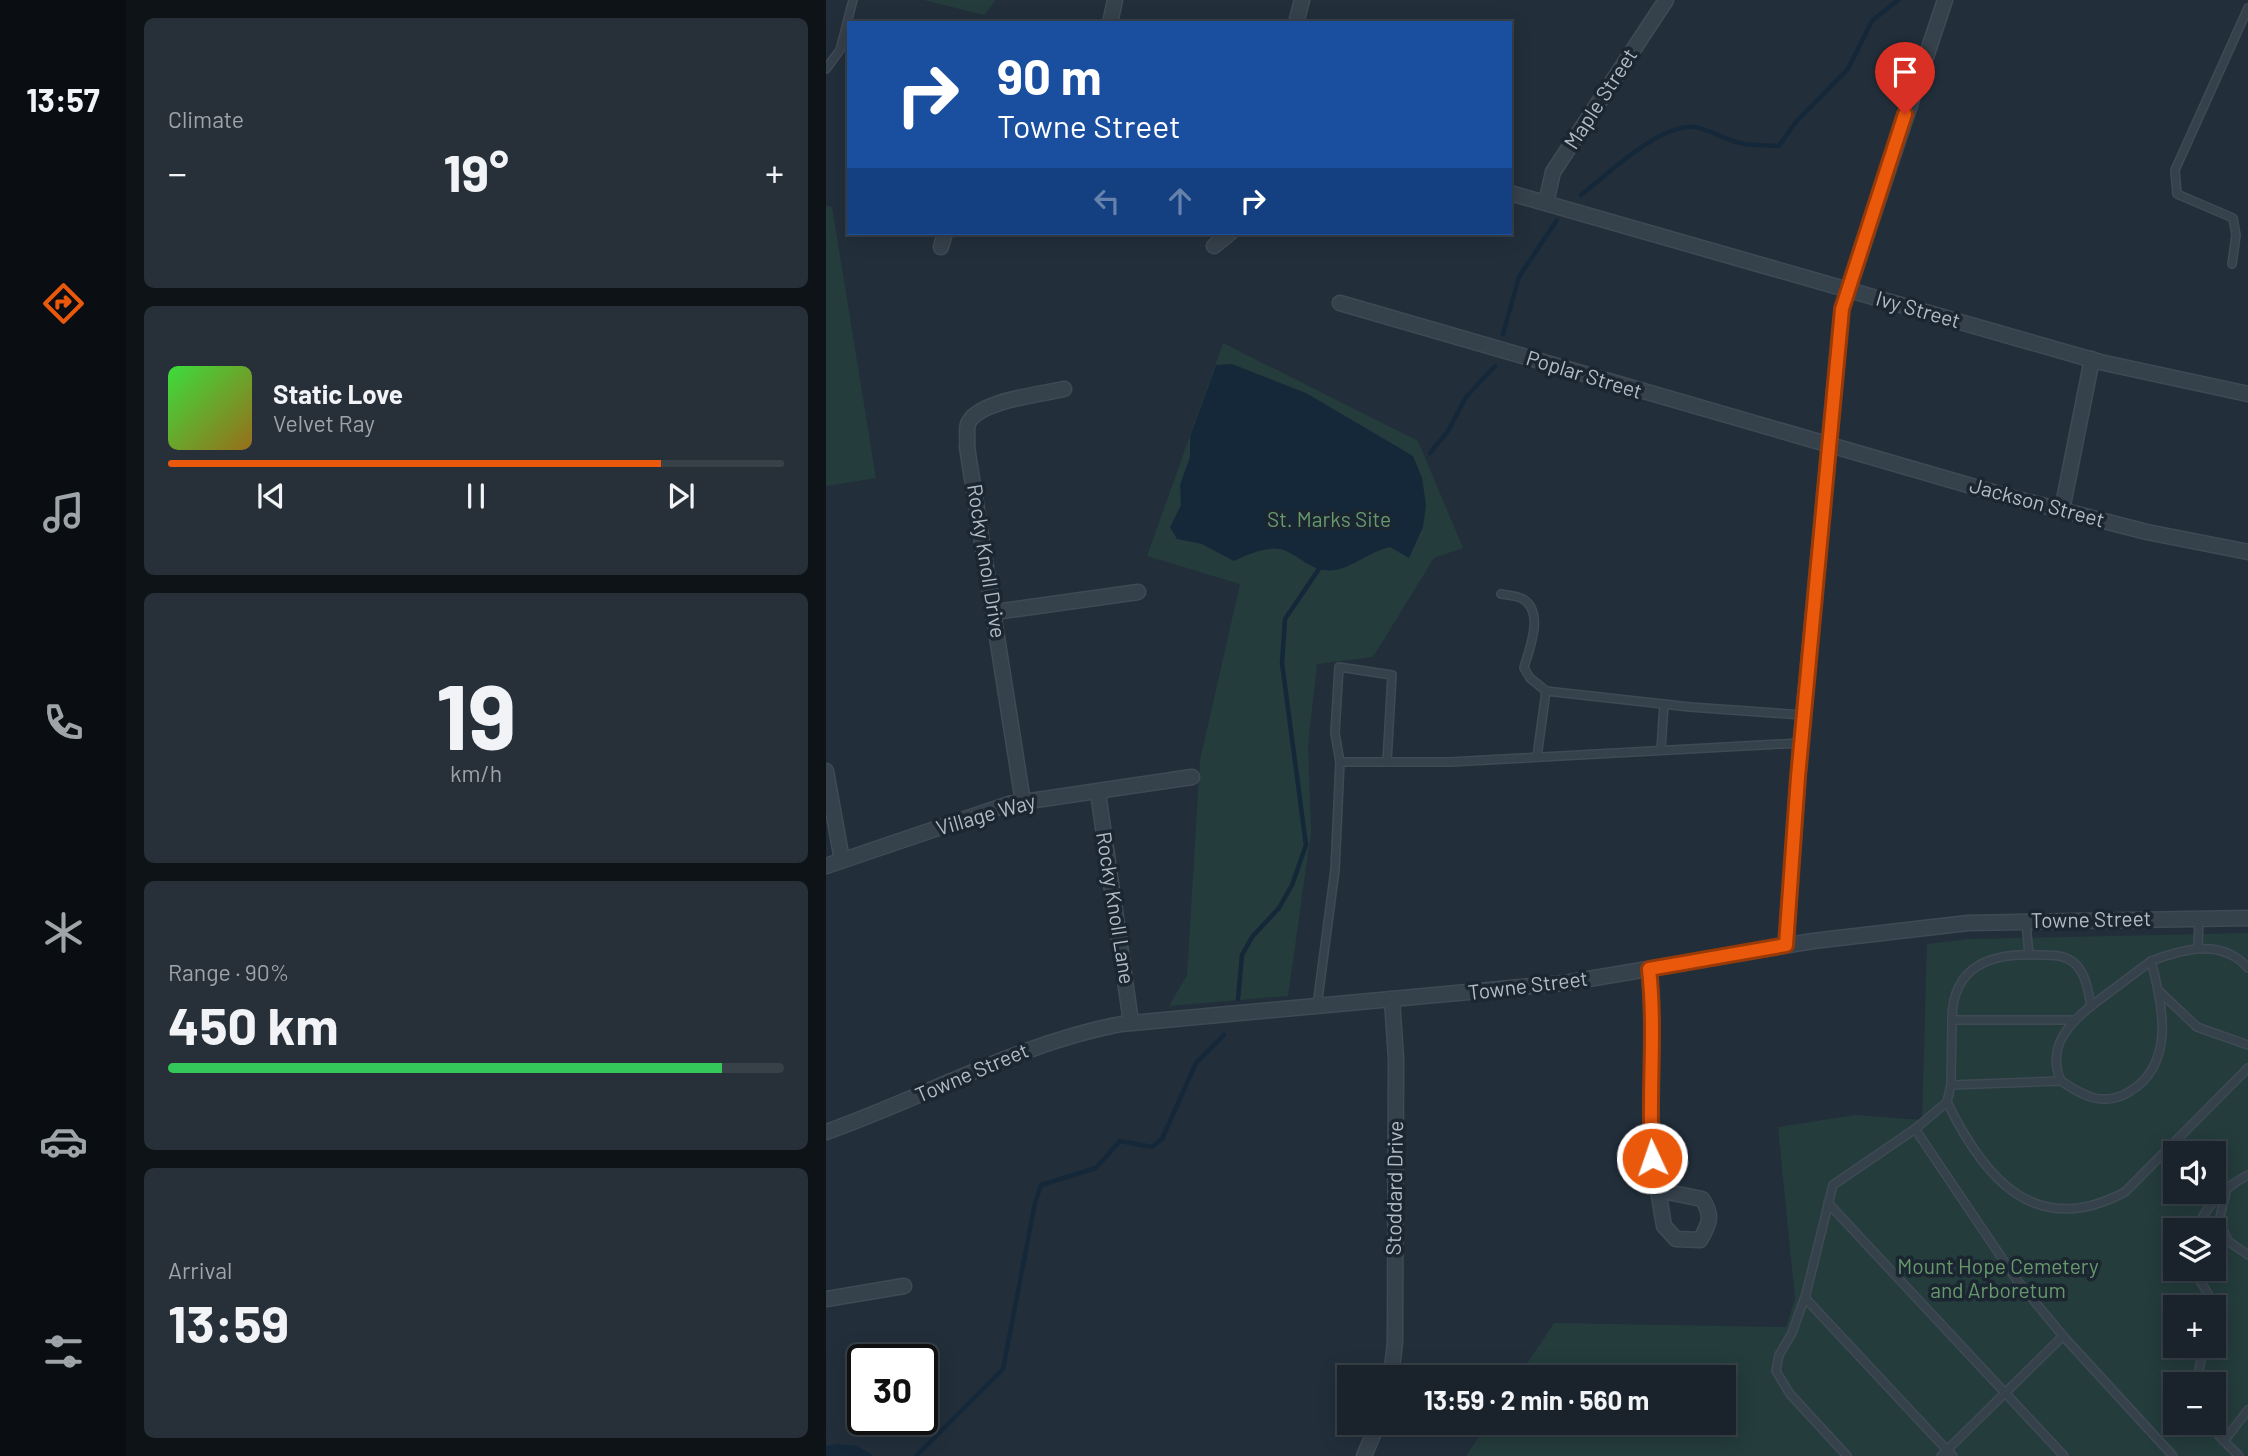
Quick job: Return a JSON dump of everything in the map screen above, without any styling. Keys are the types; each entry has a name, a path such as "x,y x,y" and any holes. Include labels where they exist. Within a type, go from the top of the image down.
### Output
{"street":[{"path":"1110,21 1115,0"},
{"path":"1297,21 1302,0"},
{"name":"Maple Street","path":"1546,202 1553,172 1666,0"},
{"path":"1786,945 1834,367 1848,289 1945,0"},
{"name":"Ivy Street","path":"1512,194 2092,359 2248,394"},
{"path":"1214,246 1228,235"},
{"name":"Poplar Street","path":"1340,303 1829,444"},
{"path":"2062,510 2092,359"},
{"name":"Rocky Knoll Drive","path":"1023,802 967,447 968,424 977,411 996,404 1064,389"},
{"name":"Jackson Street","path":"1829,444 2062,510 2248,552"},
{"path":"995,612 1138,592"},
{"path":"826,771 842,860"},
{"name":"Village Way","path":"826,866 1023,802 1192,777"},
{"name":"Rocky Knoll Lane","path":"1098,793 1131,1022"},
{"name":"Towne Street","path":"826,1132 1021,1051 1077,1032 1131,1022 1565,983 1786,945 1968,923 2248,918"},
{"path":"1649,969 1653,1005 1649,1104 1652,1158 1658,1190"},
{"name":"Stoddard Drive","path":"1392,999 1396,1072 1395,1342 1392,1365"},
{"path":"826,1299 904,1286"},
{"path":"1364,1456 1373,1435"}],"lane":[{"path":"848,21 853,0"},
{"path":"2232,264 2236,235 2233,218 2177,194 2175,170 2248,8"},
{"path":"826,69 840,50 847,23"},
{"path":"1501,594 1524,600 1533,611 1535,624 1524,668 1546,691 1803,715"},
{"path":"1318,1006 1335,870 1340,762 1335,733 1339,667 1392,675 1387,762"},
{"path":"1537,757 1546,691"},
{"path":"1661,750 1664,704"},
{"path":"1340,762 1537,757 1801,743"},
{"path":"2198,948 2199,918"},
{"path":"2026,921 2028,955"},
{"path":"2151,961 2160,992 2162,1043 2148,1078 2118,1099 2106,1101 2077,1092 2061,1081 2054,1066 2055,1055 2073,1020 2151,961 2198,948 2230,954 2248,968"},
{"path":"1847,1456 1790,1394 1776,1371 1779,1355 1792,1333 1806,1294 1833,1185 1915,1129 1947,1102 1951,1086 1952,1004 1962,978 1992,959 2028,955 2064,957 2081,971 2091,1006"},
{"path":"2160,992 2197,1027 2248,1045"},
{"path":"1952,1020 2073,1020"},
{"path":"1947,1102 1962,1131 2001,1185 2018,1197 2046,1208 2074,1209 2109,1201 2125,1192 2248,1068"},
{"path":"1951,1086 2061,1081"},
{"path":"1915,1129 2016,1279 2063,1336 2173,1456"},
{"path":"2226,1192 2235,1181 2248,1175"},
{"path":"1828,1203 2064,1456"},
{"path":"2201,1218 2213,1204"},
{"path":"2226,1236 2228,1241 2248,1255"},
{"path":"1806,1294 1816,1310 1947,1454 2063,1336"},
{"path":"2224,1441 2248,1410"},
{"path":"2218,1435 2239,1456"}],"green space":[{"path":"924,0 996,0 984,15"},
{"path":"826,206 832,207 876,478 826,486"},
{"name":"St. Marks Site","path":"1223,343 1418,441 1463,548 1434,558 1373,657 1317,664 1308,745 1311,832 1288,996 1169,1006 1187,975 1200,760 1240,584 1147,556"},
{"name":"Mount Hope Cemetery and Arboretum","path":"2248,933 2248,1456 1466,1456 1480,1435 1736,1435 1736,1365 1526,1365 1554,1323 1786,1327 1795,1299 1778,1127 1855,1115 1922,1120 1927,944 1969,939"}],"water":[{"path":"1232,364 1306,393 1413,456 1422,478 1426,505 1423,527 1409,558 1390,547 1341,569 1327,570 1315,567 1280,549 1259,551 1234,561 1202,544 1177,539 1170,527 1181,505 1180,485 1190,457 1190,437 1216,365"},
{"path":"826,1446 857,1446 874,1456 826,1456"}],"waterway":[{"path":"1581,195 1650,141 1681,128 1700,128 1741,143 1779,146 1795,123 1848,69 1872,21 1898,0"},
{"path":"1503,334 1519,277 1557,220"},
{"path":"1430,453 1448,431 1466,397 1495,366"},
{"path":"1238,999 1242,955 1252,937 1279,908 1292,885 1306,845 1282,663 1285,619 1321,566"},
{"path":"916,1456 1003,1369 1035,1203 1041,1185 1096,1168 1120,1141 1152,1147 1162,1139 1196,1063 1224,1035"}],"route":[{"path":"1652,1158 1649,1104 1653,1005 1649,969 1786,945 1791,854 1820,559 1834,367 1842,309 1905,114"}]}
